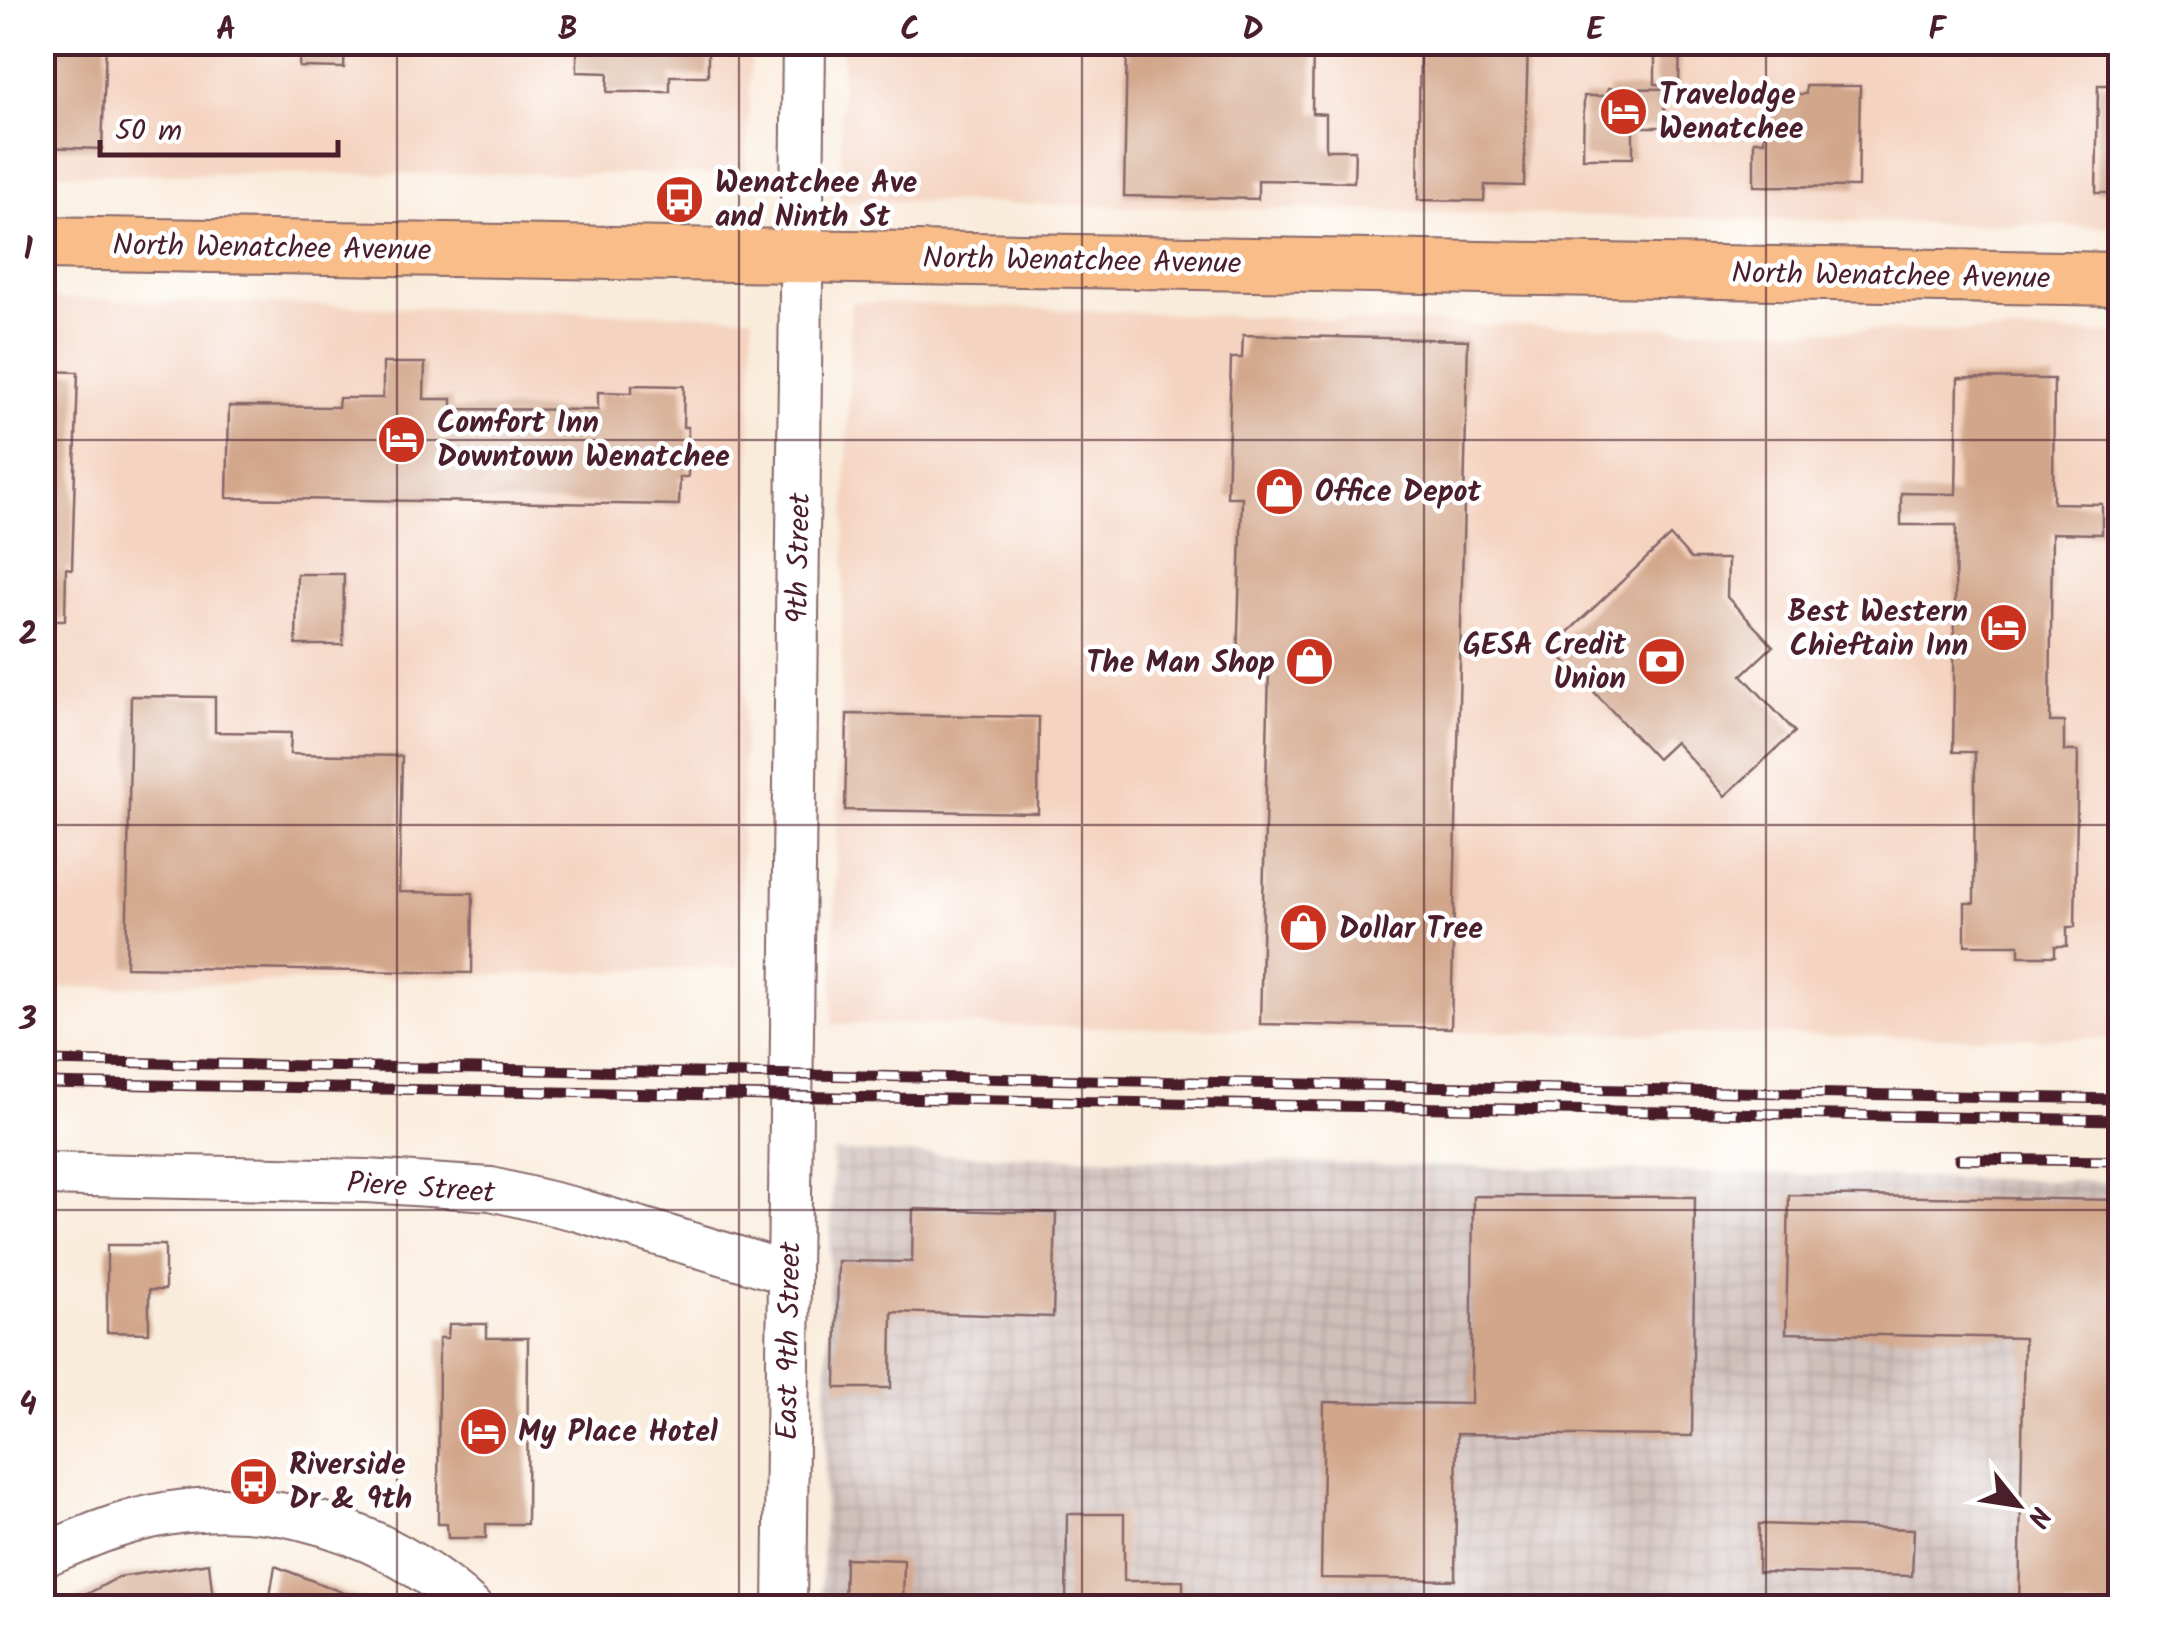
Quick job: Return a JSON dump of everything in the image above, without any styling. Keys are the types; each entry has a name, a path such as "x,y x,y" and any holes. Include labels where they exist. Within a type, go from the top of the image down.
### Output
{"main road":[{"name":"North Wenatchee Avenue","path":"42,243 2120,278"}],"street":[{"name":"9th Street","path":"790,1074 804,42"},
{"name":"East 9th Street","path":"785,1608 790,1074"},
{"name":"Piere Street","path":"42,1174 478,1187 558,1205 788,1273"},
{"path":"42,1556 116,1526 179,1514 240,1510 291,1514 338,1526 391,1551 444,1583 470,1608"}],"shaded area":[{"path":"43,43 752,43 746,174 43,174"},
{"path":"842,43 2120,43 2120,227 840,200"},
{"path":"42,298 753,316 739,967 43,989"},
{"path":"851,302 1485,325 2120,334 2120,1039 832,1024"},
{"path":"833,1152 2120,1182 2120,1607 821,1608"}],"building":[{"path":"42,42 106,42 102,149 42,147"},
{"path":"300,42 345,42 344,68 299,67"},
{"path":"577,42 708,42 708,76 670,76 670,92 607,92 608,73 577,72"},
{"path":"1127,42 1313,42 1312,113 1326,114 1326,150 1355,150 1354,182 1258,180 1258,199 1124,196"},
{"path":"1420,42 1528,42 1524,186 1485,185 1484,201 1418,200"},
{"path":"1655,42 1680,42 1679,85 1655,84"},
{"path":"2098,85 2120,85 2120,193 2096,193"},
{"path":"1806,86 1860,86 1858,187 1754,186 1754,141 1764,141 1764,94 1806,94"},
{"name":"Travelodge Wenatchee","path":"1608,88 1665,89 1664,127 1633,127 1633,158 1583,158 1584,96 1608,96"},
{"path":"1243,335 1468,340 1451,1028 1260,1024 1269,667 1237,666 1242,497 1227,497 1231,358 1242,358"},
{"name":"Comfort Inn Downtown Wenatchee","path":"383,363 425,363 424,399 452,399 452,409 598,410 598,392 632,393 632,385 684,386 688,477 680,477 679,505 227,498 229,406 338,407 339,398 383,398"},
{"path":"42,371 78,372 72,569 66,568 65,620 42,620"},
{"name":"Best Western Chieftain Inn","path":"1958,378 2054,379 2053,503 2102,504 2102,534 2052,533 2050,722 2064,722 2064,751 2078,751 2075,927 2067,927 2067,946 2055,946 2055,956 2019,956 2019,945 1965,945 1965,903 1974,903 1975,752 1953,752 1956,525 1901,525 1901,493 1956,494"},
{"name":"GESA Credit Union","path":"1670,536 1691,559 1728,559 1727,597 1773,646 1742,675 1795,732 1725,796 1675,742 1657,759 1552,647"},
{"path":"297,574 344,574 343,645 296,645"},
{"path":"131,696 215,697 215,732 291,733 290,754 402,756 399,892 473,893 472,973 126,967"},
{"path":"847,714 1039,717 1038,813 845,810"},
{"path":"1789,1195 2120,1200 2120,1608 2019,1608 2024,1338 1786,1333"},
{"path":"1473,1196 1695,1197 1692,1436 1457,1434 1455,1580 1321,1578 1324,1402 1471,1404"},
{"path":"913,1209 1056,1213 1053,1317 892,1312 891,1388 836,1388 838,1261 912,1262"},
{"path":"107,1245 165,1245 165,1290 149,1290 149,1333 107,1332"},
{"name":"My Place Hotel","path":"449,1324 487,1324 487,1338 528,1338 527,1524 486,1524 486,1538 448,1538 447,1524 438,1524 439,1338 448,1338"},
{"path":"1067,1514 1124,1514 1124,1581 1183,1581 1183,1608 1066,1608"},
{"path":"1759,1524 1914,1529 1912,1576 1758,1572"},
{"path":"845,1558 904,1560 903,1608 844,1608"},
{"path":"209,1563 214,1608 61,1608 119,1577"},
{"path":"275,1566 377,1606 377,1608 268,1608"}],"railway":[{"path":"42,1061 2120,1099"},
{"path":"42,1083 2120,1120"},
{"path":"1959,1159 2120,1161"}],"place":[{"name":"Travelodge Wenatchee","path":"1624,111"},
{"name":"Wenatchee Ave and Ninth St","path":"680,199"},
{"name":"Comfort Inn Downtown Wenatchee","path":"402,439"},
{"name":"Office Depot","path":"1280,491"},
{"name":"Best Western Chieftain Inn","path":"2003,628"},
{"name":"GESA Credit Union","path":"1661,661"},
{"name":"The Man Shop","path":"1310,662"},
{"name":"Dollar Tree","path":"1304,928"},
{"name":"My Place Hotel","path":"483,1431"},
{"name":"Riverside Dr & 9th","path":"254,1481"}]}
